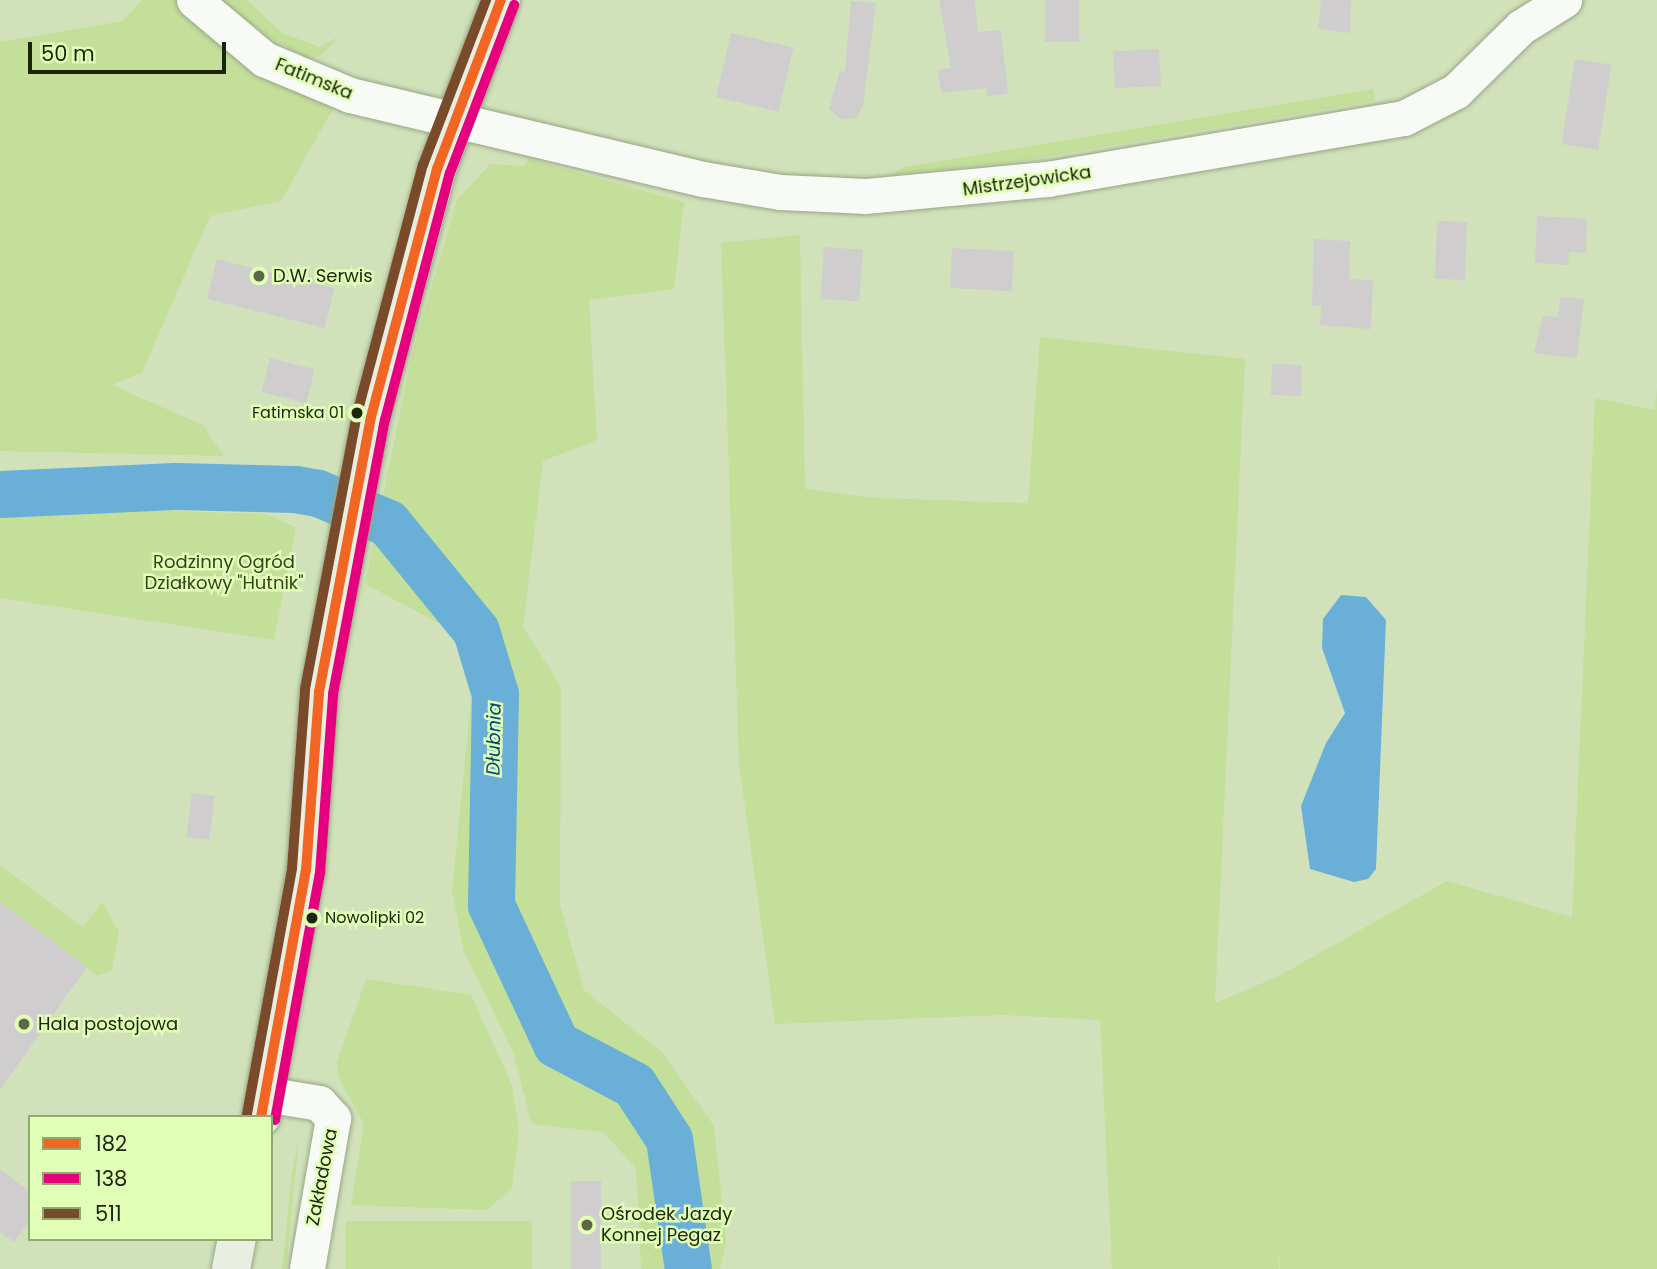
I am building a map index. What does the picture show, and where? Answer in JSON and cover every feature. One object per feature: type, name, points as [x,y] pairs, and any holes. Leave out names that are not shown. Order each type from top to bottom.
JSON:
[{"type":"main road","points":[[263,1105],[306,870],[319,692],[363,460],[398,299],[453,121],[501,0]]},
{"type":"main road","points":[[232,1269],[237,1241]]},
{"type":"street","name":"Fatimska","points":[[194,0],[232,37],[291,74],[350,96],[453,121]]},
{"type":"street","name":"Mistrzejowicka","points":[[453,121],[649,168],[780,192],[866,196],[955,191],[1404,118],[1456,91],[1521,27],[1564,0]]},
{"type":"street","name":"Zakładowa","points":[[263,1105],[319,1103],[333,1118],[307,1269]]},
{"type":"green space","points":[[142,0],[179,0],[337,102],[281,201],[210,216],[142,373],[112,385],[203,425],[224,456],[0,451],[0,42],[123,21]]},
{"type":"green space","points":[[221,0],[247,0],[282,33],[320,47],[338,37],[322,55],[307,58],[268,37]]},
{"type":"green space","points":[[1373,89],[1375,101],[1015,162],[890,175],[905,167]]},
{"type":"green space","points":[[529,159],[684,202],[674,289],[589,300],[597,440],[543,461],[523,627],[561,686],[560,904],[584,990],[663,1053],[714,1126],[726,1242],[720,1269],[641,1269],[636,1168],[603,1132],[532,1124],[513,1052],[464,952],[452,891],[474,668],[450,629],[365,584],[413,350],[457,200],[490,164],[524,166]]},
{"type":"green space","points":[[800,235],[805,489],[878,498],[1028,503],[1040,337],[1245,359],[1215,1003],[1277,977],[1447,881],[1572,917],[1595,398],[1655,410],[1657,388],[1657,1269],[1280,1269],[1278,1245],[1279,1269],[1112,1269],[1100,1020],[1003,1015],[775,1024],[739,763],[721,243]]},
{"type":"green space","name":"Rodzinny Ogród Działkowy \"Hutnik\"","points":[[176,511],[266,514],[296,527],[274,640],[0,598],[0,512]]},
{"type":"green space","points":[[0,865],[83,927],[102,902],[119,932],[112,970],[98,976],[0,902]]},
{"type":"green space","points":[[366,979],[471,995],[512,1085],[519,1131],[512,1188],[487,1210],[351,1205],[364,1124],[338,1076],[337,1062]]},
{"type":"green space","points":[[299,1138],[286,1269],[282,1269],[292,1172]]},
{"type":"green space","points":[[346,1221],[532,1221],[532,1269],[346,1269]]},
{"type":"water","points":[[1341,595],[1366,597],[1386,620],[1376,869],[1368,879],[1354,882],[1310,869],[1301,806],[1326,743],[1345,713],[1322,648],[1323,619]]},
{"type":"building","points":[[939,0],[975,0],[978,32],[1001,30],[1008,94],[987,96],[986,88],[941,93],[938,70],[951,68]]},
{"type":"building","points":[[1045,0],[1079,0],[1079,42],[1045,42]]},
{"type":"building","points":[[1321,0],[1351,0],[1350,33],[1318,29]]},
{"type":"building","points":[[851,1],[876,3],[863,105],[857,117],[842,120],[829,109],[840,71],[845,72]]},
{"type":"building","points":[[731,33],[793,47],[779,112],[716,97]]},
{"type":"building","points":[[1159,49],[1161,86],[1115,88],[1113,51]]},
{"type":"building","points":[[1575,59],[1612,65],[1598,150],[1562,144]]},
{"type":"building","points":[[1537,216],[1587,219],[1586,253],[1569,252],[1568,265],[1535,263]]},
{"type":"building","points":[[1437,221],[1467,222],[1465,280],[1435,279]]},
{"type":"building","points":[[1314,239],[1350,241],[1349,279],[1373,280],[1371,329],[1320,325],[1321,306],[1312,305]]},
{"type":"building","points":[[824,247],[863,250],[859,302],[820,299]]},
{"type":"building","points":[[952,248],[1014,251],[1012,291],[950,288]]},
{"type":"building","points":[[217,259],[334,288],[324,328],[207,299]]},
{"type":"building","points":[[1560,297],[1584,299],[1577,358],[1534,353],[1543,316],[1558,317]]},
{"type":"building","points":[[270,358],[315,369],[306,403],[262,392]]},
{"type":"building","points":[[1272,364],[1302,365],[1301,396],[1271,395]]},
{"type":"building","points":[[192,793],[215,796],[209,839],[187,837]]},
{"type":"building","name":"Hala postojowa","points":[[0,902],[87,967],[0,1090]]},
{"type":"building","points":[[0,1169],[28,1190],[28,1224],[14,1242],[0,1232]]},
{"type":"building","name":"Ośrodek Jazdy Konnej Pegaz","points":[[571,1181],[601,1181],[601,1269],[571,1269]]},
{"type":"waterway","name":"Dłubnia","points":[[0,494],[175,486],[295,489],[318,493],[388,523],[476,631],[495,694],[491,905],[556,1044],[634,1085],[669,1139],[688,1269]]},
{"type":"transit line","name":"511","points":[[247,1114],[292,868],[305,689],[357,414],[423,165],[486,0]]},
{"type":"transit line","name":"182","points":[[261,1115],[306,870],[319,692],[371,417],[437,169],[501,0]]},
{"type":"transit line","name":"138","points":[[275,1120],[320,873],[333,694],[385,420],[450,173],[514,5]]},
{"type":"place","name":"D.W. Serwis","points":[[259,276]]},
{"type":"place","name":"Fatimska 01","points":[[357,413]]},
{"type":"place","name":"Nowolipki 02","points":[[312,918]]},
{"type":"place","name":"Hala postojowa","points":[[24,1024]]},
{"type":"place","name":"Ośrodek Jazdy Konnej Pegaz","points":[[587,1225]]}]
